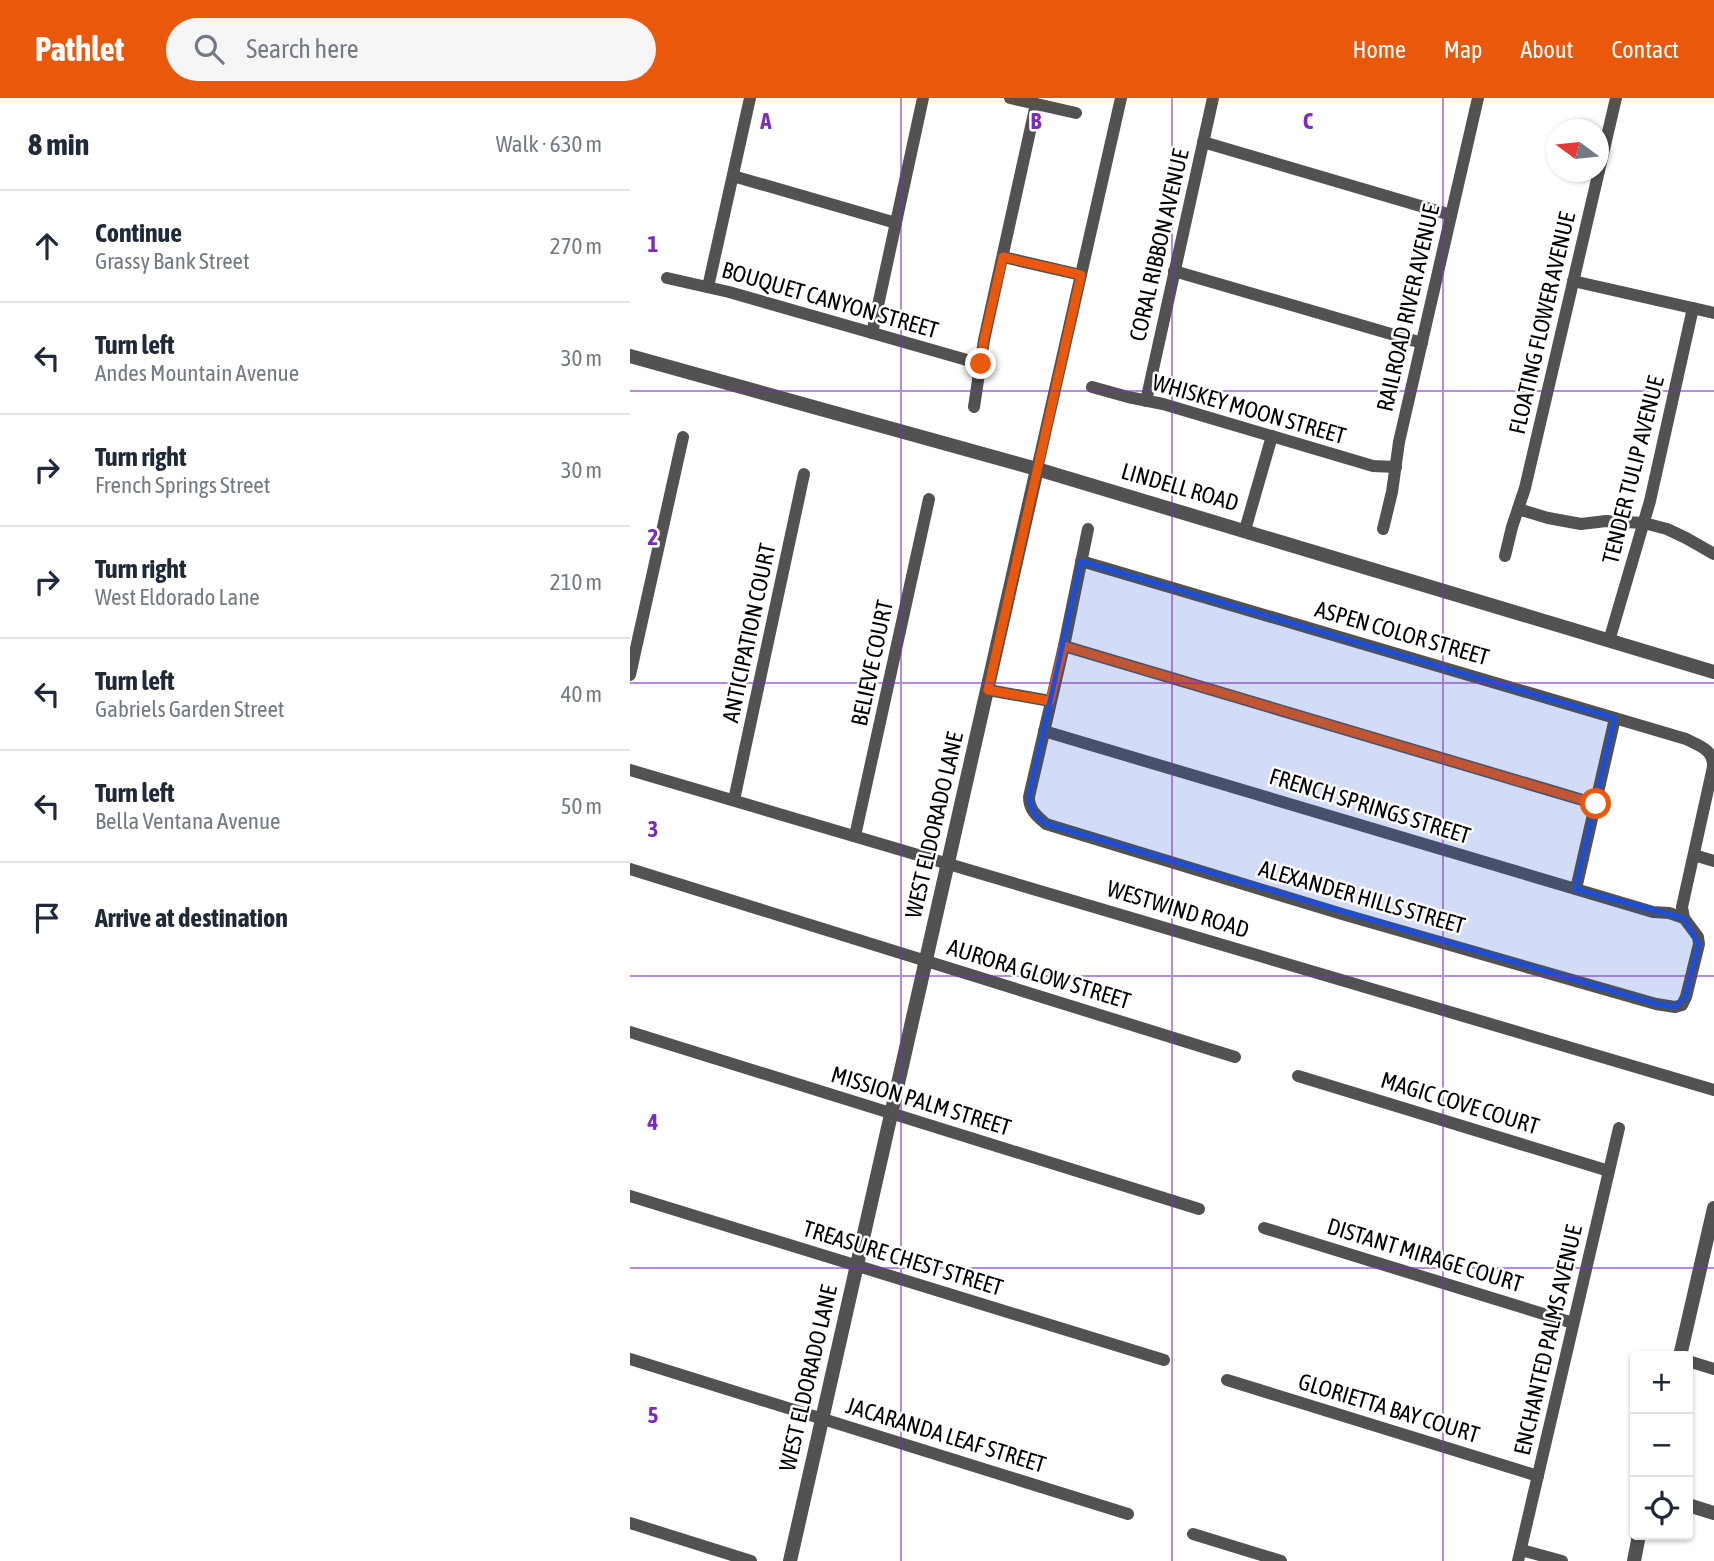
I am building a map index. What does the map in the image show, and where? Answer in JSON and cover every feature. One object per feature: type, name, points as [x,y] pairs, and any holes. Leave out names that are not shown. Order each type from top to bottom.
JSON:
[{"type":"street","points":[[708,287],[750,98]]},
{"type":"street","points":[[872,333],[923,98]]},
{"type":"street","points":[[1010,98],[1076,113]]},
{"type":"street","name":"WEST ELDORADO LANE","points":[[790,1561],[1121,98]]},
{"type":"street","name":"CORAL RIBBON AVENUE","points":[[1146,401],[1213,98]]},
{"type":"street","name":"RAILROAD RIVER AVENUE","points":[[1383,529],[1392,492],[1399,442],[1478,98]]},
{"type":"street","name":"FLOATING FLOWER AVENUE","points":[[1505,556],[1525,488],[1616,98]]},
{"type":"street","points":[[974,407],[984,340],[1036,104]]},
{"type":"street","points":[[1203,142],[1451,215]]},
{"type":"street","points":[[733,176],[896,223]]},
{"type":"street","points":[[1003,257],[1081,275]]},
{"type":"street","points":[[1174,271],[1422,343]]},
{"type":"street","name":"BOUQUET CANYON STREET","points":[[667,278],[708,287],[981,364]]},
{"type":"street","points":[[1573,281],[1714,313]]},
{"type":"street","name":"TENDER TULIP AVENUE","points":[[1609,641],[1644,523],[1693,308]]},
{"type":"street","name":"LINDELL ROAD","points":[[630,356],[1037,469],[1714,672]]},
{"type":"street","name":"WHISKEY MOON STREET","points":[[1092,387],[1163,404],[1373,466],[1396,467]]},
{"type":"street","points":[[1245,530],[1272,436]]},
{"type":"street","points":[[630,675],[683,437]]},
{"type":"street","name":"ANTICIPATION COURT","points":[[734,800],[804,474]]},
{"type":"street","name":"BELIEVE COURT","points":[[855,836],[929,499]]},
{"type":"street","points":[[1518,509],[1581,524],[1606,521],[1644,523],[1667,529],[1714,554]]},
{"type":"street","points":[[1044,731],[1088,529]]},
{"type":"street","name":"ASPEN COLOR STREET","points":[[1081,561],[1686,739],[1708,751],[1713,759],[1694,855]]},
{"type":"street","points":[[1064,646],[1596,804]]},
{"type":"street","points":[[988,690],[1050,701]]},
{"type":"street","points":[[1576,889],[1615,718]]},
{"type":"street","name":"ALEXANDER HILLS STREET","points":[[1044,731],[1029,804],[1034,814],[1046,824],[1342,914],[1656,1004],[1675,1007],[1682,1005],[1686,998],[1699,944],[1698,937],[1684,918]]},
{"type":"street","name":"FRENCH SPRINGS STREET","points":[[1044,731],[1653,912],[1684,918]]},
{"type":"street","name":"WESTWIND ROAD","points":[[630,770],[1714,1090]]},
{"type":"street","points":[[1684,918],[1682,906],[1694,855],[1714,861]]},
{"type":"street","name":"AURORA GLOW STREET","points":[[630,869],[1235,1056]]},
{"type":"street","name":"MISSION PALM STREET","points":[[630,1032],[1199,1209]]},
{"type":"street","name":"MAGIC COVE COURT","points":[[1298,1076],[1609,1171]]},
{"type":"street","name":"ENCHANTED PALMS AVENUE","points":[[1519,1556],[1619,1128]]},
{"type":"street","name":"TREASURE CHEST STREET","points":[[630,1196],[1164,1360]]},
{"type":"street","points":[[1681,1351],[1711,1236],[1714,1208]]},
{"type":"street","name":"DISTANT MIRAGE COURT","points":[[1264,1228],[1573,1323]]},
{"type":"street","name":"JACARANDA LEAF STREET","points":[[630,1359],[1128,1514]]},
{"type":"street","points":[[1693,1363],[1714,1369]]},
{"type":"street","name":"GLORIETTA BAY COURT","points":[[1227,1380],[1538,1476]]},
{"type":"street","points":[[1693,1507],[1714,1513]]},
{"type":"street","points":[[630,1523],[751,1561]]},
{"type":"street","points":[[1193,1534],[1281,1561]]},
{"type":"street","points":[[1633,1561],[1638,1540]]},
{"type":"street","points":[[1519,1556],[1562,1561]]},
{"type":"highlighted area","points":[[1081,561],[1615,718],[1576,889],[1684,918],[1699,944],[1686,997],[1675,1007],[1656,1004],[1046,824],[1034,814],[1029,797]]},
{"type":"route","points":[[981,364],[1003,257],[1081,275],[988,690],[1050,701],[1064,646],[1596,804]]}]
